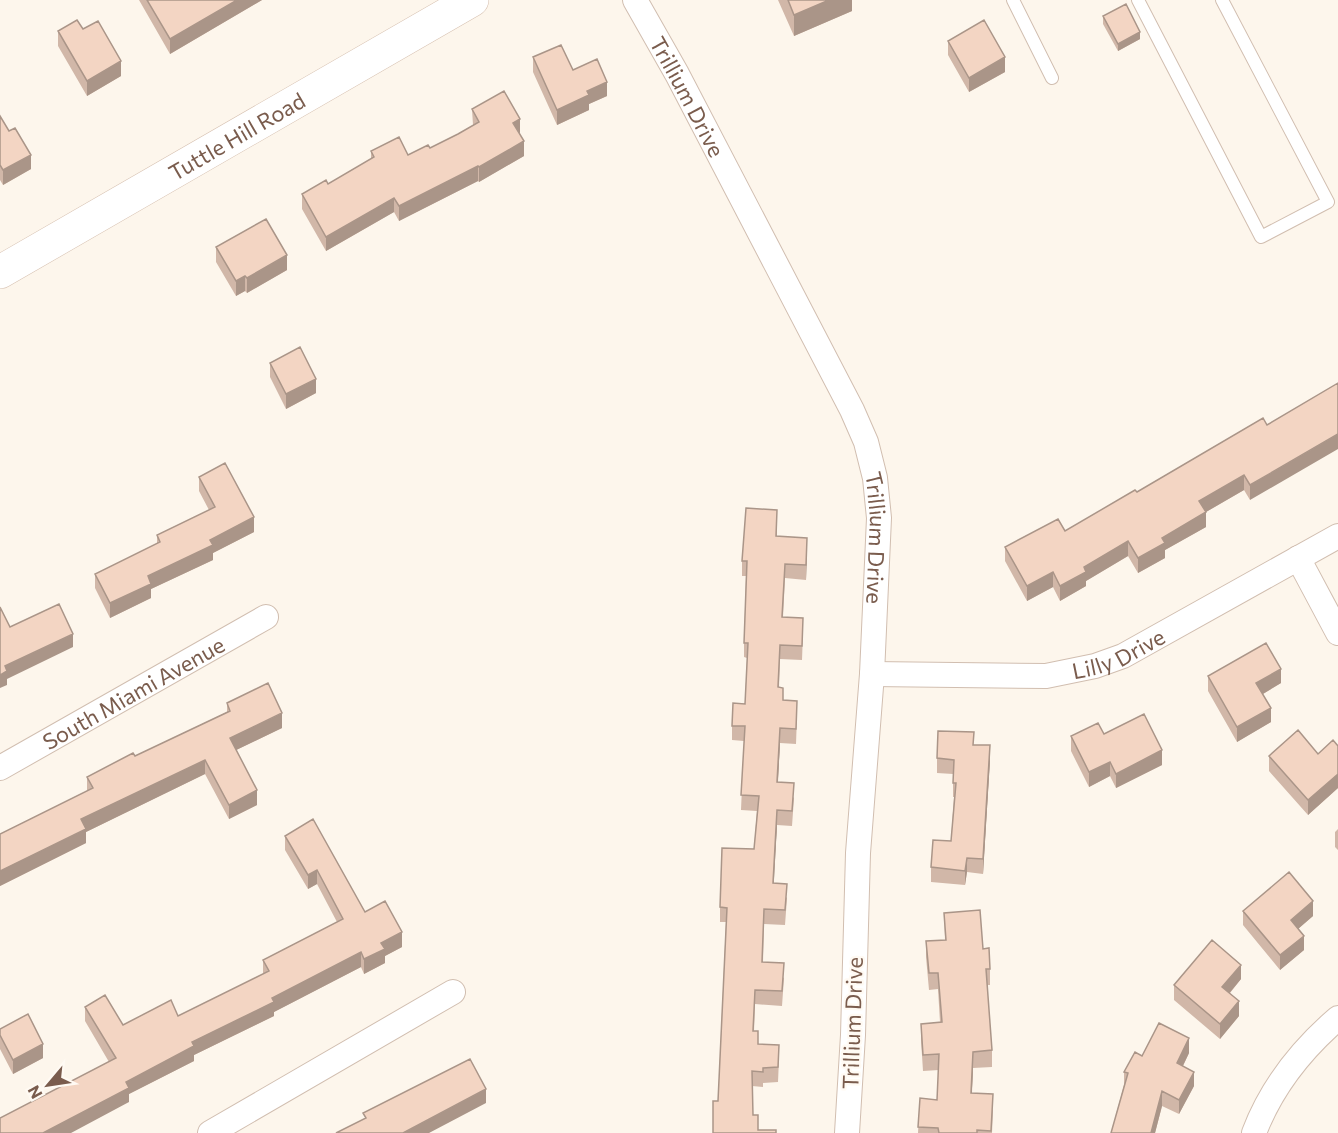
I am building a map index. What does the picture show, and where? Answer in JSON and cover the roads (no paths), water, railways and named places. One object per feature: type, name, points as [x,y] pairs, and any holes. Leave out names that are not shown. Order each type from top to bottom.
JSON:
[{"type":"main road","name":"Tuttle Hill Road","points":[[0,272],[472,0]]},
{"type":"street","name":"Trillium Drive","points":[[635,0],[677,74],[852,410],[866,442],[875,478],[879,518],[872,674],[858,853],[853,1035],[847,1133]]},
{"type":"street","name":"Lilly Drive","points":[[872,674],[1046,676],[1095,666],[1123,656],[1338,536]]},
{"type":"street","points":[[1298,558],[1338,633]]},
{"type":"street","name":"South Miami Avenue","points":[[0,768],[266,617]]},
{"type":"street","points":[[210,1133],[453,992]]},
{"type":"street","points":[[1254,1133],[1261,1114],[1283,1078],[1319,1035],[1338,1018]]},
{"type":"lane","points":[[1013,0],[1052,78]]},
{"type":"lane","points":[[1138,0],[1261,237],[1328,202],[1222,0]]}]
